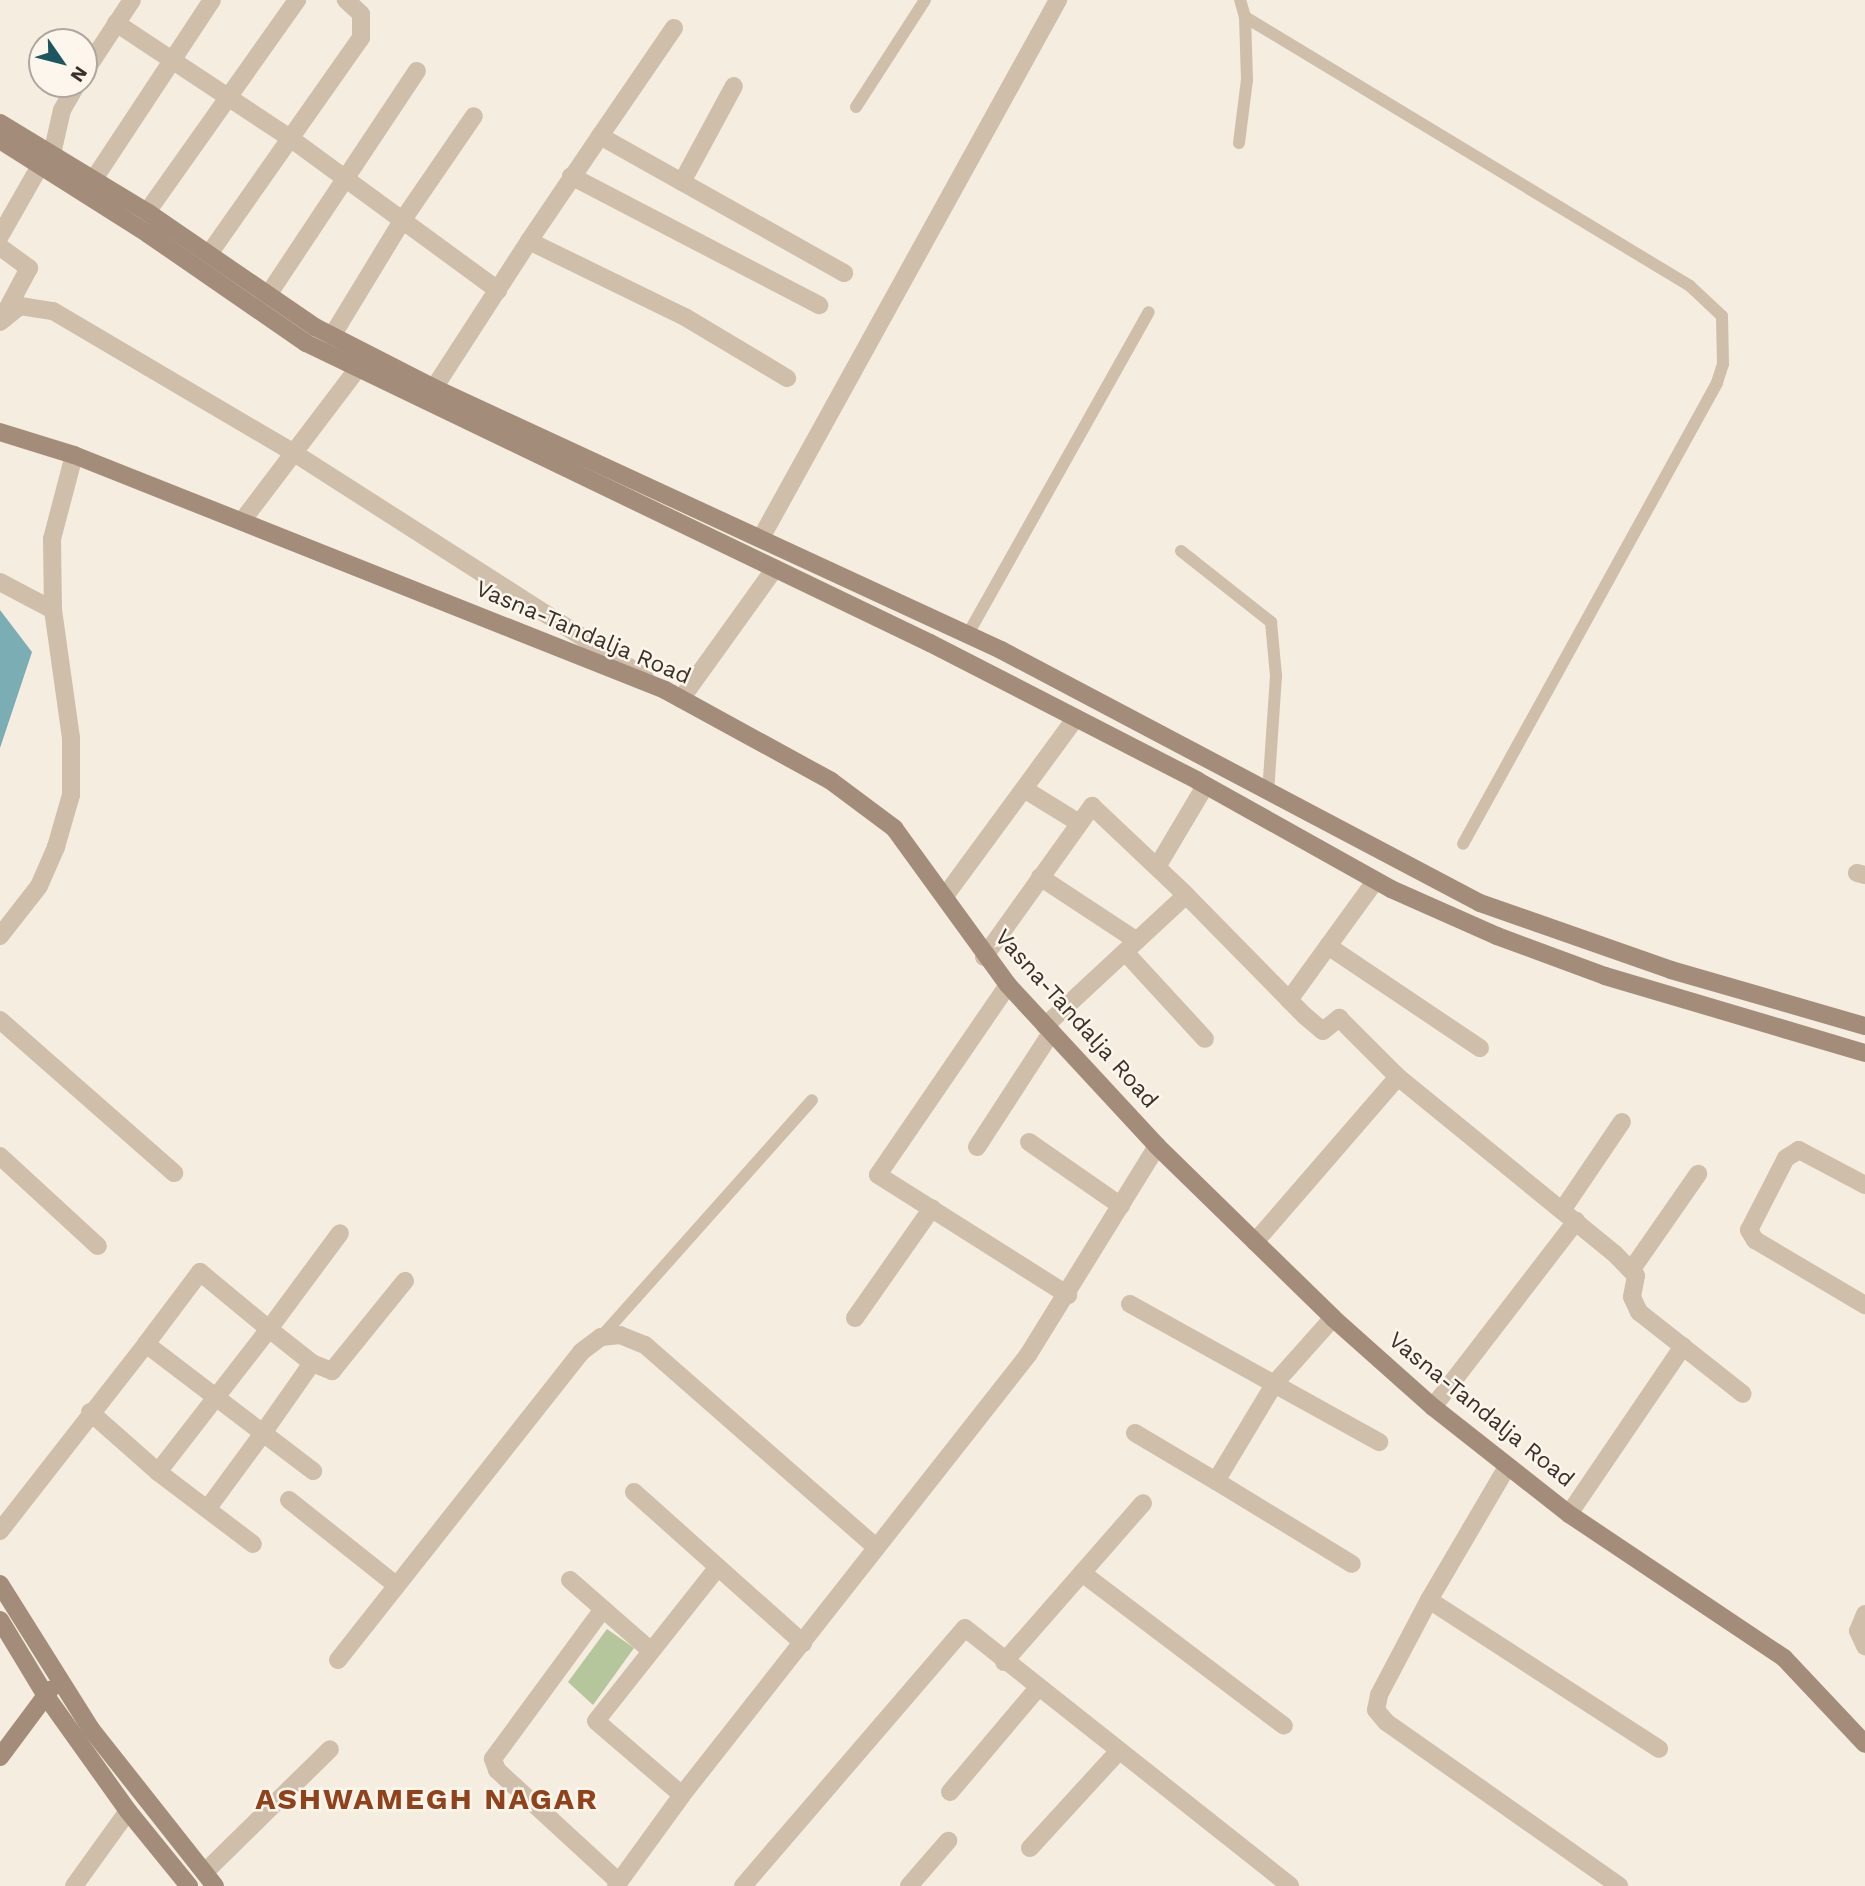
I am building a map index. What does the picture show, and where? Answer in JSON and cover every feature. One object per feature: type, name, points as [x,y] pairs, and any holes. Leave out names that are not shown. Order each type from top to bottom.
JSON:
[{"type":"street","points":[[98,51],[132,0]]},
{"type":"street","points":[[94,179],[212,0]]},
{"type":"street","points":[[147,212],[297,0]]},
{"type":"street","points":[[209,254],[361,38],[361,14],[346,0]]},
{"type":"street","points":[[761,538],[1058,0]]},
{"type":"street","points":[[116,23],[290,138],[498,290]]},
{"type":"street","points":[[434,388],[571,176],[674,28]]},
{"type":"street","points":[[268,295],[417,71]]},
{"type":"street","points":[[681,182],[734,86]]},
{"type":"street","points":[[0,236],[47,159],[62,110],[69,98]]},
{"type":"street","points":[[332,336],[402,221],[474,116]]},
{"type":"street","points":[[0,124],[306,343],[358,368],[381,370],[434,388],[968,634],[1480,903],[1671,970],[1865,1026]]},
{"type":"street","points":[[600,136],[844,273]]},
{"type":"street","points":[[0,140],[94,179],[381,370],[1075,719],[1205,786],[1375,881],[1497,936],[1605,976],[1865,1053]]},
{"type":"street","points":[[571,176],[819,305]]},
{"type":"street","points":[[529,241],[685,317],[787,378]]},
{"type":"street","points":[[0,247],[29,268],[1,320]]},
{"type":"street","points":[[1,320],[20,306],[53,312],[291,451],[673,695],[775,568]]},
{"type":"street","points":[[242,521],[291,451],[358,368]]},
{"type":"street","name":"Vasna-Tandalja Road","points":[[0,432],[74,455],[673,695],[831,781],[868,807],[894,828],[945,896],[984,957],[1048,1029],[1157,1146],[1333,1318],[1433,1407],[1569,1514],[1741,1625],[1784,1658],[1865,1744]]},
{"type":"street","points":[[0,936],[38,886],[57,847],[71,795],[71,738],[53,610],[52,539],[74,455]]},
{"type":"street","points":[[0,582],[53,610]]},
{"type":"street","points":[[945,896],[1075,719]]},
{"type":"street","points":[[1157,867],[1205,786]]},
{"type":"street","points":[[1024,789],[1079,822]]},
{"type":"street","points":[[984,957],[1092,806],[1186,895],[1322,1031],[1339,1018],[1398,1077],[1570,1215],[1632,1269],[1636,1276],[1634,1306],[1743,1394]]},
{"type":"street","points":[[1040,877],[1131,946],[1205,1039]]},
{"type":"street","points":[[1289,1000],[1375,881]]},
{"type":"street","points":[[976,1147],[1048,1029],[1186,895]]},
{"type":"street","points":[[1328,946],[1480,1048]]},
{"type":"street","points":[[1008,985],[878,1175],[1068,1295]]},
{"type":"street","points":[[0,1020],[174,1173]]},
{"type":"street","points":[[1255,1242],[1398,1077]]},
{"type":"street","points":[[1433,1407],[1570,1215],[1622,1122]]},
{"type":"street","points":[[1029,1142],[1121,1206]]},
{"type":"street","points":[[603,1609],[492,1759],[497,1770],[617,1884],[682,1795],[989,1407],[1068,1295],[1157,1146]]},
{"type":"street","points":[[1865,1185],[1799,1150],[1786,1158],[1749,1230],[1755,1240],[1865,1305]]},
{"type":"street","points":[[0,1156],[98,1246]]},
{"type":"street","points":[[1632,1269],[1698,1174]]},
{"type":"street","points":[[855,1318],[932,1208]]},
{"type":"street","points":[[158,1472],[340,1233]]},
{"type":"street","points":[[0,1531],[200,1272],[312,1363],[332,1371],[405,1281]]},
{"type":"street","points":[[1130,1304],[1379,1442]]},
{"type":"street","points":[[1216,1481],[1275,1382],[1333,1318]]},
{"type":"street","points":[[338,1660],[581,1352],[601,1338],[620,1335],[645,1345],[876,1547]]},
{"type":"street","points":[[146,1344],[313,1471]]},
{"type":"street","points":[[1569,1514],[1682,1346]]},
{"type":"street","points":[[208,1508],[312,1363]]},
{"type":"street","points":[[90,1412],[158,1472],[253,1544]]},
{"type":"street","points":[[1135,1433],[1352,1564]]},
{"type":"street","points":[[1507,1467],[1429,1600],[1379,1695],[1376,1710],[1386,1722],[1619,1886]]},
{"type":"street","points":[[634,1492],[803,1643]]},
{"type":"street","points":[[289,1500],[396,1584]]},
{"type":"street","points":[[1004,1662],[1143,1503]]},
{"type":"street","points":[[682,1795],[596,1721],[718,1567]]},
{"type":"street","points":[[1082,1573],[1284,1726]]},
{"type":"street","points":[[570,1580],[650,1650]]},
{"type":"street","points":[[0,1584],[91,1729],[210,1879],[330,1749]]},
{"type":"street","points":[[1429,1600],[1659,1749]]},
{"type":"street","points":[[1865,1614],[1857,1631],[1865,1646]]},
{"type":"street","points":[[0,1620],[46,1696],[128,1811],[186,1885]]},
{"type":"street","points":[[743,1886],[965,1628],[1004,1662],[1290,1886]]},
{"type":"street","points":[[0,1757],[59,1678]]},
{"type":"street","points":[[950,1792],[1038,1688]]},
{"type":"street","points":[[1030,1848],[1118,1752]]},
{"type":"street","points":[[74,1886],[128,1811]]},
{"type":"street","points":[[909,1886],[948,1841]]},
{"type":"lane","points":[[856,107],[925,0]]},
{"type":"lane","points":[[1239,143],[1247,80],[1245,17],[1240,0]]},
{"type":"lane","points":[[1245,17],[1690,286],[1722,316],[1723,364],[1717,383],[1463,844]]},
{"type":"lane","points":[[968,634],[1149,312]]},
{"type":"lane","points":[[1181,551],[1271,622],[1276,676],[1268,793]]},
{"type":"lane","points":[[601,1338],[811,1100]]},
{"type":"green space","points":[[607,1629],[634,1648],[593,1705],[568,1682]]},
{"type":"water","points":[[0,610],[32,652],[0,748]]},
{"type":"district","name":"ASHWAMEGH NAGAR","points":[[427,1799]]}]
